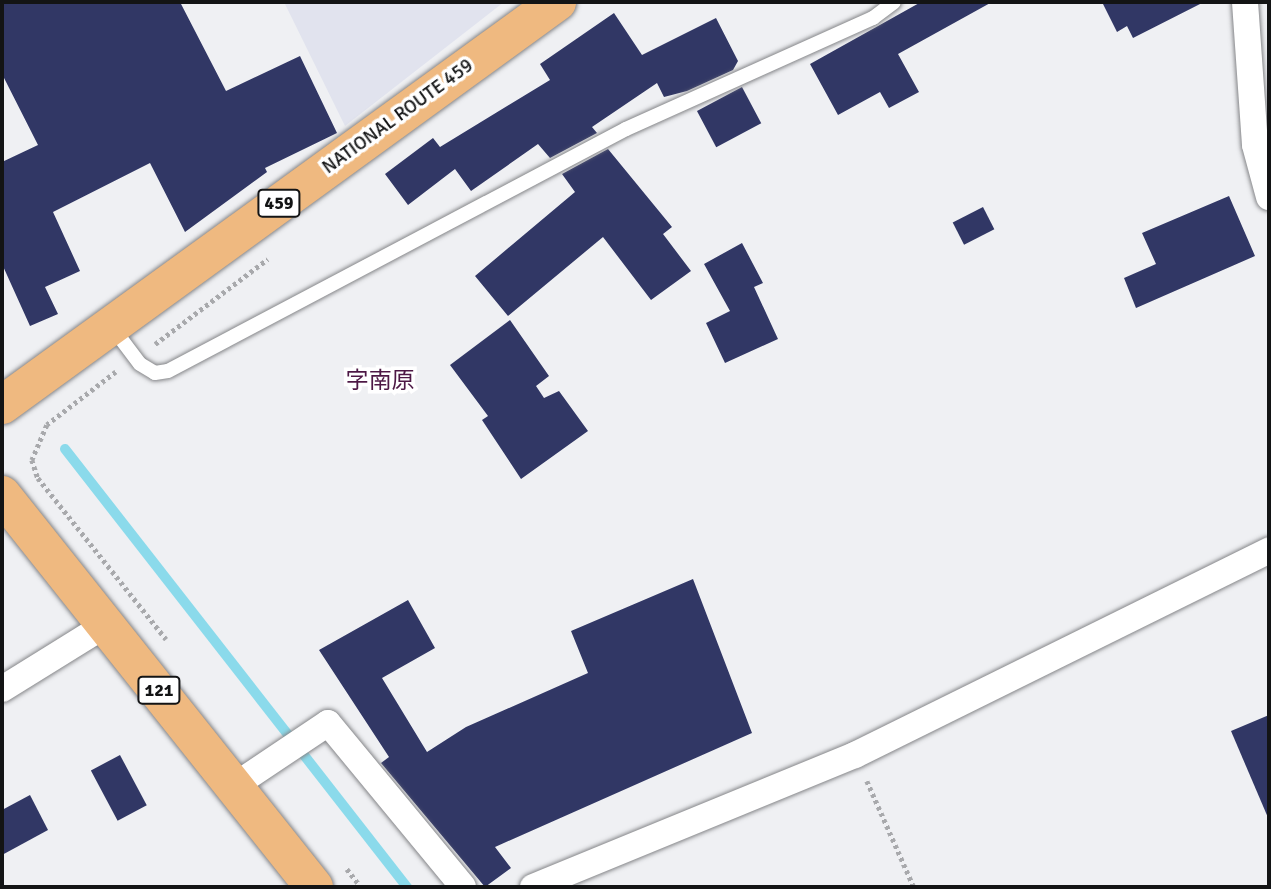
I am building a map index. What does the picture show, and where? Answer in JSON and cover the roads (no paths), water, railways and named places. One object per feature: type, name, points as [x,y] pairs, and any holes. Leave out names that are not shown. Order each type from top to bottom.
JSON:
[{"type":"highway","name":"NATIONAL ROUTE 459","points":[[2,405],[557,2]]},
{"type":"highway","name":"121","points":[[2,495],[314,887]]},
{"type":"street","points":[[1245,2],[1255,145],[1269,197]]},
{"type":"street","points":[[533,887],[855,755],[1269,550]]},
{"type":"street","points":[[2,689],[107,624]]},
{"type":"street","points":[[234,786],[328,723],[463,887]]},
{"type":"lane","points":[[111,326],[135,359],[155,373],[168,371],[626,129],[873,19],[894,2]]},
{"type":"waterway","points":[[65,449],[407,887]]},
{"type":"district","name":"字南原","points":[[380,381]]}]
